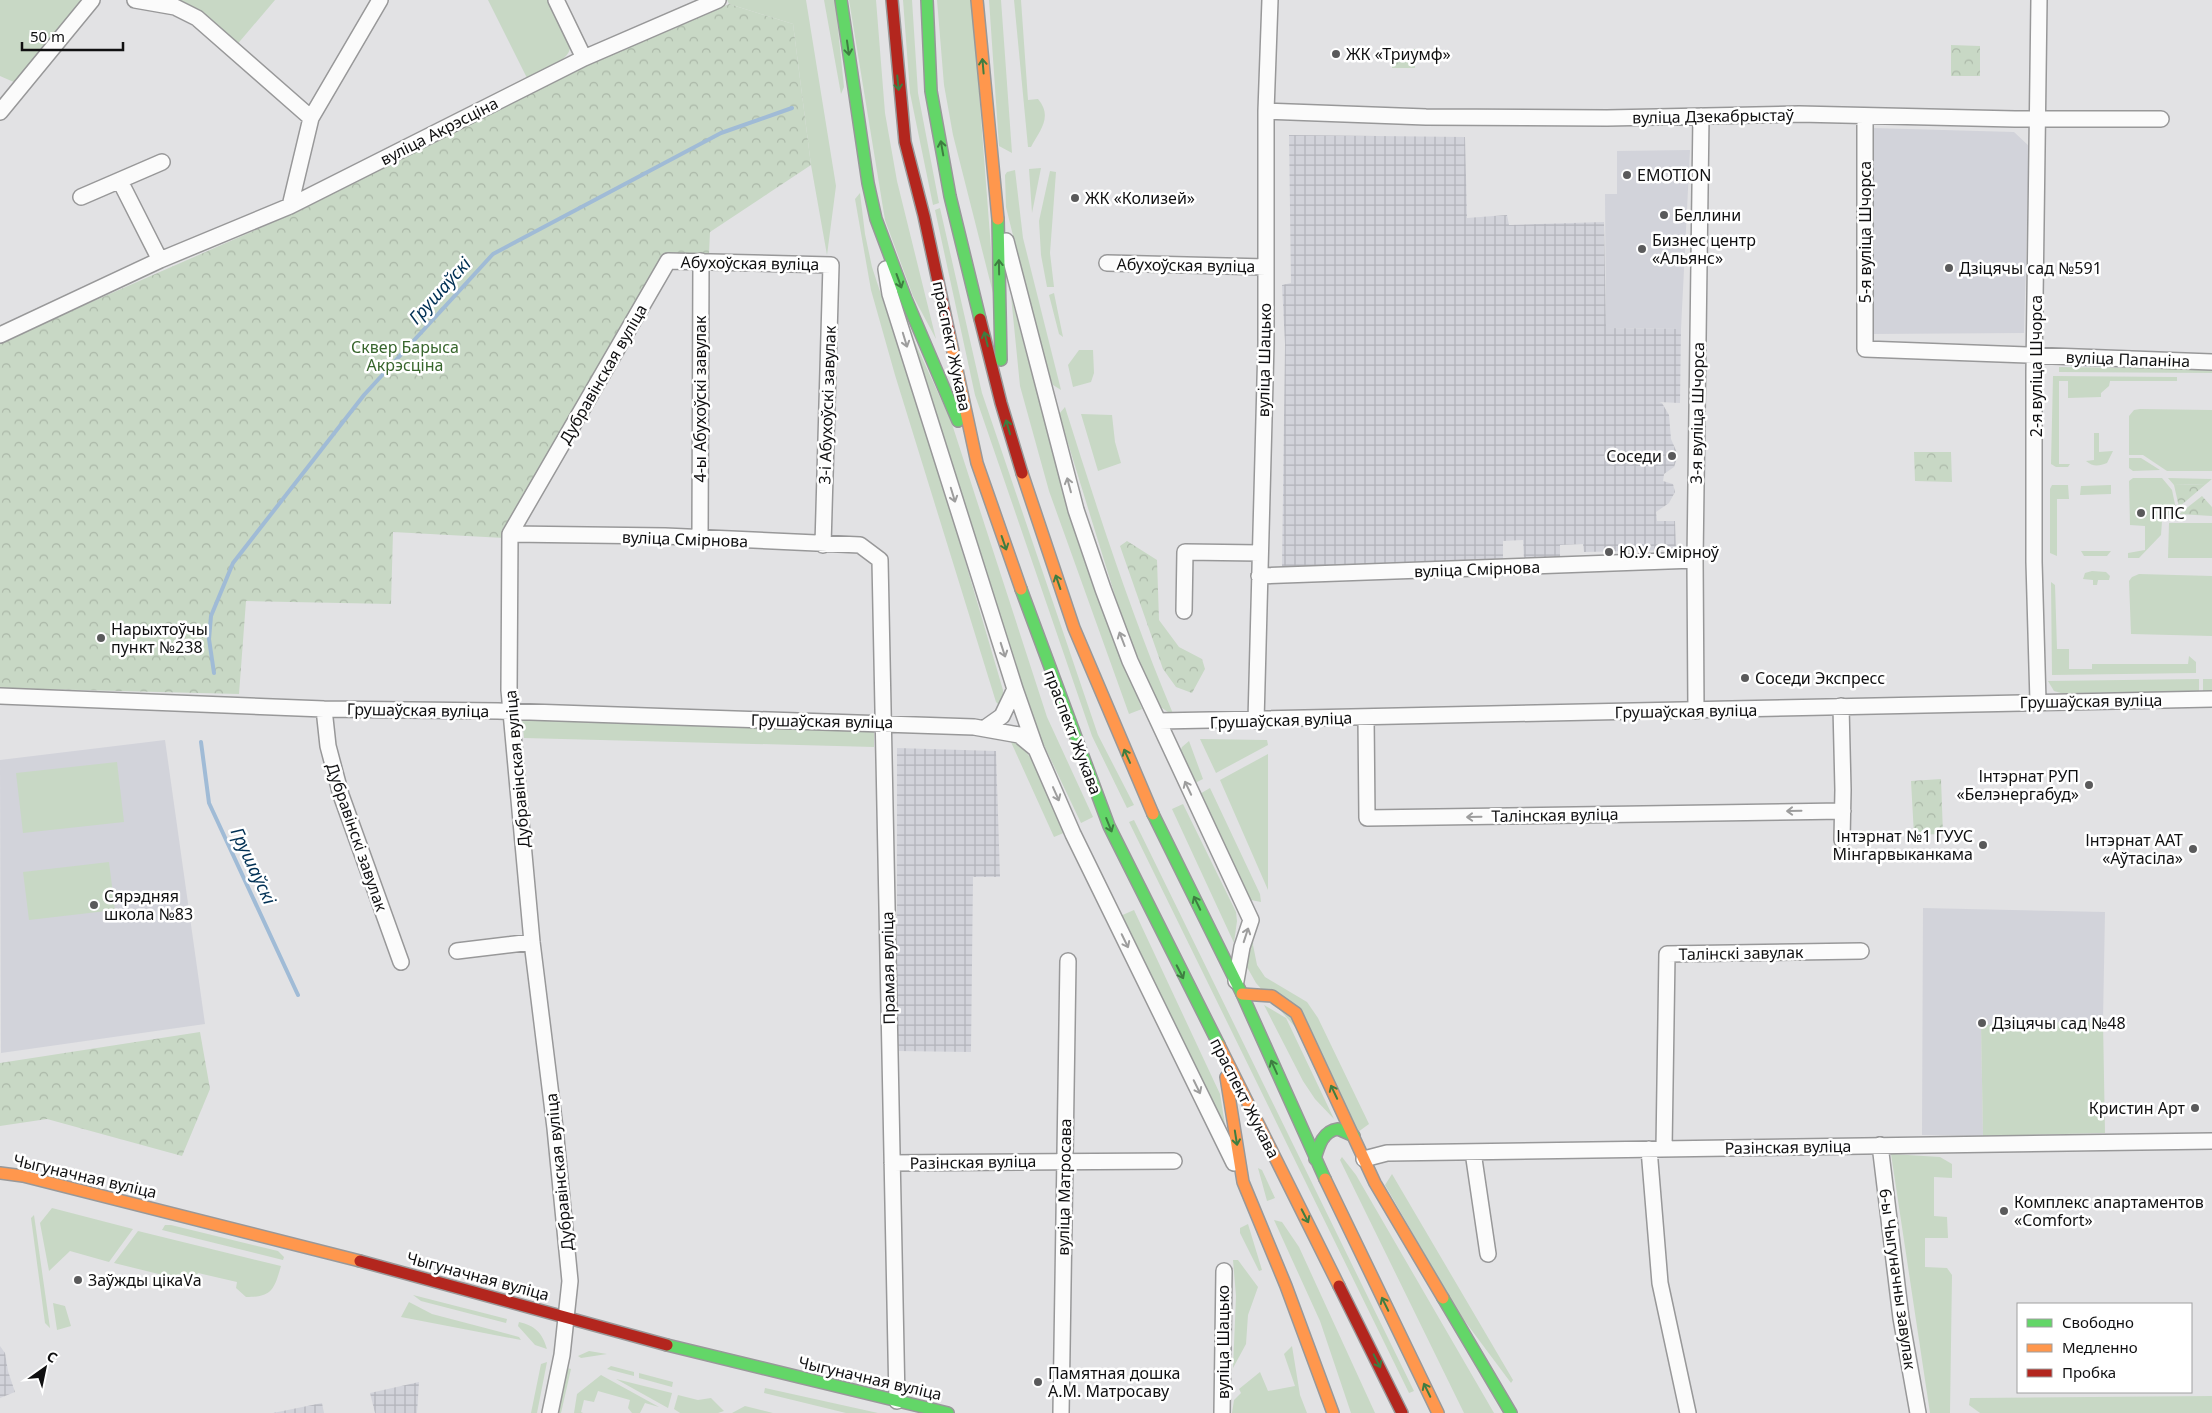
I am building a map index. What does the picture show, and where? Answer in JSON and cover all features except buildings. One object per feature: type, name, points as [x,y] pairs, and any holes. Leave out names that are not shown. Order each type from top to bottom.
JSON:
[{"type":"main road","points":[[841,0],[868,183],[876,219],[932,362],[977,463]]},
{"type":"main road","name":"праспект Жукава","points":[[892,0],[905,142],[924,216],[977,463],[1042,648],[1109,826],[1222,1056],[1283,1172],[1402,1413]]},
{"type":"main road","name":"праспект Жукава","points":[[927,0],[932,91],[950,196],[1001,403],[1034,514],[1078,637],[1150,808],[1239,988],[1315,1159],[1438,1413]]},
{"type":"main road","points":[[977,0],[998,211],[1001,403]]},
{"type":"main road","points":[[1239,988],[1272,996],[1288,1005],[1296,1013],[1375,1183],[1511,1413]]},
{"type":"main road","points":[[1222,1056],[1243,1182],[1286,1286],[1334,1413]]},
{"type":"main road","points":[[1315,1159],[1319,1140],[1326,1133],[1336,1129],[1346,1130],[1354,1136]]},
{"type":"main road","points":[[1243,1182],[1245,1160],[1256,1154],[1283,1172]]},
{"type":"main road","name":"Чыгуначная вуліца","points":[[0,1173],[23,1176],[219,1225],[671,1346],[897,1401],[922,1410],[948,1413]]},
{"type":"street","points":[[0,112],[92,0]]},
{"type":"street","points":[[136,0],[175,7],[197,18],[311,118]]},
{"type":"street","points":[[290,206],[311,118],[380,0]]},
{"type":"street","points":[[556,0],[584,58]]},
{"type":"street","name":"вуліца Акрэсціна","points":[[0,335],[160,260],[290,206],[584,58],[718,0]]},
{"type":"street","name":"вуліца Шацько","points":[[1256,721],[1266,267],[1266,111],[1270,0]]},
{"type":"street","name":"2-я вуліца Шчорса","points":[[2038,702],[2034,562],[2039,0]]},
{"type":"street","name":"вуліца Дзекабрыстаў","points":[[1266,111],[1426,117],[1866,116],[2161,119]]},
{"type":"street","name":"3-я вуліца Шчорса","points":[[1696,711],[1694,560],[1701,116]]},
{"type":"street","name":"5-я вуліца Шчорса","points":[[1865,349],[1866,116]]},
{"type":"street","points":[[80,196],[162,162]]},
{"type":"street","points":[[120,180],[160,260]]},
{"type":"street","points":[[998,211],[1076,510],[1130,661],[1188,788],[1241,895],[1251,920],[1242,947],[1239,988]]},
{"type":"street","points":[[876,219],[890,294],[1015,689],[1036,749],[1073,834],[1243,1182]]},
{"type":"street","name":"Абухоўская вуліца","points":[[668,261],[701,260],[831,265]]},
{"type":"street","name":"4-ы Абухоўскі завулак","points":[[700,538],[701,260]]},
{"type":"street","name":"Дубравінская вуліца","points":[[550,1413],[567,1317],[570,1281],[555,1128],[532,942],[511,712],[509,685],[510,534],[668,261]]},
{"type":"street","name":"Абухоўская вуліца","points":[[1107,263],[1266,267]]},
{"type":"street","name":"3-і Абухоўскі завулак","points":[[822,545],[831,265]]},
{"type":"street","name":"вуліца Папаніна","points":[[1865,349],[2212,362]]},
{"type":"street","name":"вуліца Смірнова","points":[[510,534],[700,538],[860,546]]},
{"type":"street","name":"Прамая вуліца","points":[[860,546],[880,560],[897,1401]]},
{"type":"street","points":[[1184,611],[1184,552],[1260,553]]},
{"type":"street","name":"вуліца Смірнова","points":[[1259,576],[1694,560]]},
{"type":"street","points":[[985,728],[1002,716],[1015,689]]},
{"type":"street","name":"Грушаўская вуліца","points":[[0,696],[324,709],[883,722],[985,728],[1019,735],[1036,749]]},
{"type":"street","name":"Грушаўская вуліца","points":[[1159,721],[1256,721],[1841,706],[2212,699]]},
{"type":"street","points":[[1841,706],[1842,840]]},
{"type":"street","name":"Дубравінскі завулак","points":[[324,709],[328,746],[341,795],[401,962]]},
{"type":"street","name":"Талінская вуліца","points":[[1366,717],[1367,818],[1843,811]]},
{"type":"street","points":[[457,951],[532,942]]},
{"type":"street","name":"Талінскі завулак","points":[[1664,1149],[1667,954],[1861,951]]},
{"type":"street","name":"вуліца Матросава","points":[[1061,1413],[1068,961]]},
{"type":"street","name":"Разінская вуліца","points":[[1364,1159],[1387,1154],[1473,1152],[2212,1141]]},
{"type":"street","name":"6-ы Чыгуначны завулак","points":[[1880,1145],[1902,1318],[1918,1413]]},
{"type":"street","points":[[1649,1149],[1660,1283],[1688,1413]]},
{"type":"street","points":[[1473,1152],[1488,1254]]},
{"type":"street","name":"Разінская вуліца","points":[[892,1163],[1065,1160],[1174,1161]]},
{"type":"street","name":"вуліца Шацько","points":[[1222,1413],[1224,1271]]},
{"type":"shaded area","name":"Дзіцячы сад №591","points":[[1872,128],[2014,132],[2029,146],[2024,333],[1872,334]]},
{"type":"shaded area","points":[[1289,135],[1465,137],[1467,218],[1507,215],[1509,225],[1604,222],[1606,328],[1681,329],[1680,403],[1659,402],[1662,403],[1669,415],[1671,439],[1678,455],[1674,467],[1664,474],[1663,481],[1673,484],[1675,492],[1669,503],[1656,512],[1657,521],[1675,521],[1676,550],[1584,552],[1583,544],[1560,545],[1560,560],[1524,560],[1523,540],[1503,541],[1503,562],[1282,568],[1285,344],[1282,285],[1291,283]]},
{"type":"shaded area","points":[[1690,150],[1681,329],[1606,328],[1605,194],[1617,194],[1617,151]]},
{"type":"shaded area","name":"Сярэдняя школа №83","points":[[165,740],[205,1024],[1,1053],[0,760]]},
{"type":"shaded area","points":[[897,748],[996,751],[1000,877],[973,877],[971,1052],[898,1051],[898,1048],[894,1048],[893,944],[897,943]]},
{"type":"shaded area","name":"Дзіцячы сад №48","points":[[1923,908],[2105,912],[2103,1021],[1981,1025],[1983,1136],[1922,1135]]},
{"type":"shaded area","points":[[0,1346],[5,1353],[8,1371],[15,1392],[0,1398]]},
{"type":"shaded area","points":[[419,1382],[417,1413],[375,1413],[370,1393]]},
{"type":"shaded area","points":[[322,1403],[324,1413],[273,1413]]},
{"type":"green space","points":[[0,0],[84,0],[16,83],[0,76]]},
{"type":"green space","points":[[165,0],[275,0],[235,47]]},
{"type":"green space","points":[[488,0],[550,0],[569,41],[570,49],[566,56],[528,80]]},
{"type":"green space","points":[[727,0],[806,0],[836,186],[827,255],[811,165],[793,24],[729,4]]},
{"type":"green space","points":[[824,0],[835,0],[844,87],[841,94]]},
{"type":"green space","points":[[849,0],[876,0],[885,113],[897,181],[936,339],[913,296],[885,220]]},
{"type":"green space","points":[[903,0],[912,0],[918,93],[939,203],[933,205],[910,93]]},
{"type":"green space","points":[[937,0],[972,0],[995,301],[953,135],[944,85]]},
{"type":"green space","points":[[989,0],[1001,0],[1012,153],[999,146]]},
{"type":"green space","points":[[1014,0],[1021,0],[1028,100],[1038,99],[1045,118],[1031,147],[1028,147]]},
{"type":"green space","name":"Сквер Барыса Акрэсціна","points":[[729,4],[793,24],[811,165],[710,232],[709,254],[666,255],[504,538],[393,532],[391,604],[246,601],[239,694],[0,688],[0,342],[299,211],[583,66]]},
{"type":"green space","points":[[1951,45],[1980,46],[1980,76],[1951,76]]},
{"type":"green space","points":[[1392,49],[1415,49],[1415,68],[1392,68]]},
{"type":"green space","points":[[1041,168],[1032,213],[1029,169]]},
{"type":"green space","points":[[1015,170],[1023,238],[1061,390],[1053,385],[1044,362],[1006,207],[1005,175],[1007,172]]},
{"type":"green space","points":[[1050,171],[1056,172],[1050,253],[1054,287],[1047,287],[1041,255],[1039,221]]},
{"type":"green space","points":[[860,193],[865,234],[872,267],[939,472],[1003,690],[1003,698],[999,705],[996,702],[895,375],[871,290],[855,199]]},
{"type":"green space","points":[[940,208],[982,393],[1098,735],[1134,805],[1127,808],[1092,736],[975,395],[935,210]]},
{"type":"green space","points":[[1054,293],[1063,337],[1059,334],[1049,295]]},
{"type":"green space","points":[[1011,296],[1059,476],[1084,560],[1142,709],[1129,714],[1049,491],[1020,386]]},
{"type":"green space","points":[[906,323],[951,421],[1047,717],[1093,817],[1081,823],[1031,718]]},
{"type":"green space","points":[[1079,350],[1093,350],[1094,373],[1091,382],[1073,387],[1068,365]]},
{"type":"green space","points":[[2059,367],[2212,369],[2212,373],[2059,372]]},
{"type":"green space","points":[[2053,376],[2177,377],[2177,381],[2110,381],[2109,386],[2101,393],[2101,397],[2068,398],[2068,381],[2059,381],[2059,464],[2070,464],[2068,467],[2056,467],[2051,464]]},
{"type":"green space","points":[[1065,407],[1129,601],[1174,716],[1159,706],[1124,625],[1059,414]]},
{"type":"green space","points":[[2134,410],[2212,410],[2212,471],[2167,471],[2143,455],[2129,455],[2129,416]]},
{"type":"green space","points":[[1081,414],[1112,415],[1115,442],[1121,463],[1098,471]]},
{"type":"green space","points":[[2094,433],[2099,433],[2099,452],[2113,451],[2107,463],[2101,465],[2091,464],[2086,461],[2094,460]]},
{"type":"green space","points":[[1914,452],[1951,452],[1952,482],[1915,481]]},
{"type":"green space","points":[[2129,458],[2141,458],[2160,470],[2133,471],[2129,468]]},
{"type":"green space","points":[[2133,478],[2162,478],[2172,490],[2176,509],[2162,521],[2161,535],[2139,558],[2128,558],[2128,553],[2145,550],[2145,526],[2130,525],[2129,481]]},
{"type":"green space","points":[[2168,478],[2212,479],[2206,484],[2174,485]]},
{"type":"green space","points":[[2206,484],[2179,507],[2174,485]]},
{"type":"green space","points":[[2052,485],[2068,485],[2069,499],[2057,499],[2057,556],[2050,553],[2050,489]]},
{"type":"green space","points":[[2111,485],[2111,494],[2080,495],[2081,486]]},
{"type":"green space","points":[[2202,496],[2212,507],[2212,516],[2179,514]]},
{"type":"green space","points":[[2169,523],[2212,523],[2212,558],[2168,558]]},
{"type":"green space","points":[[1127,541],[1157,560],[1159,620],[1179,647],[1202,659],[1205,669],[1192,693],[1176,687],[1163,669],[1120,546]]},
{"type":"green space","points":[[2081,551],[2111,551],[2107,556],[2084,556]]},
{"type":"green space","points":[[2092,571],[2106,572],[2110,576],[2109,580],[2098,580],[2097,585],[2093,585],[2093,580],[2083,579],[2085,573]]},
{"type":"green space","points":[[2139,574],[2212,576],[2212,636],[2131,634],[2129,581],[2132,577]]},
{"type":"green space","points":[[2051,582],[2055,585],[2057,649],[2069,649],[2069,669],[2092,669],[2092,664],[2188,664],[2189,656],[2196,662],[2196,673],[2052,675]]},
{"type":"green space","points":[[2199,679],[2199,692],[2061,693],[2054,691],[2048,681]]},
{"type":"green space","points":[[2203,679],[2212,679],[2212,692],[2203,692]]},
{"type":"green space","points":[[522,718],[874,729],[874,747],[524,738]]},
{"type":"green space","points":[[1200,739],[1267,740],[1268,745],[1216,773]]},
{"type":"green space","points":[[1189,741],[1203,779],[1195,783],[1180,752],[1182,747]]},
{"type":"green space","points":[[1011,742],[1028,754],[1036,766],[1066,832],[1054,837]]},
{"type":"green space","points":[[1268,754],[1268,890],[1220,780]]},
{"type":"green space","points":[[117,762],[124,822],[23,833],[16,773]]},
{"type":"green space","points":[[1941,779],[1943,834],[1914,835],[1911,781]]},
{"type":"green space","points":[[1210,788],[1260,894],[1261,902],[1251,900],[1248,895],[1198,795]]},
{"type":"green space","points":[[1183,804],[1236,912],[1237,921],[1234,943],[1172,809]]},
{"type":"green space","points":[[1134,820],[1414,1391],[1409,1393],[1129,822]]},
{"type":"green space","points":[[109,862],[115,910],[29,920],[23,872]]},
{"type":"green space","points":[[1134,910],[1220,1094],[1227,1137],[1118,917]]},
{"type":"green space","points":[[1254,920],[1253,945],[1257,965],[1265,977],[1307,1002],[1318,1018],[1369,1124],[1358,1132],[1321,1056],[1256,983],[1243,960]]},
{"type":"green space","points":[[1264,1005],[1286,1018],[1334,1119],[1315,1099],[1303,1081]]},
{"type":"green space","points":[[2103,1021],[2105,1133],[1983,1136],[1981,1025]]},
{"type":"green space","points":[[200,1032],[210,1089],[182,1156],[47,1119],[0,1126],[0,1063]]},
{"type":"green space","points":[[1891,1154],[1940,1157],[1952,1164],[1952,1178],[1934,1177],[1934,1216],[1947,1217],[1948,1238],[1925,1238],[1925,1267],[1947,1268],[1952,1275],[1950,1413],[1930,1413]]},
{"type":"green space","points":[[1342,1157],[1356,1175],[1494,1413],[1464,1413],[1340,1160]]},
{"type":"green space","points":[[1258,1168],[1262,1170],[1275,1198],[1267,1201]]},
{"type":"green space","points":[[1392,1174],[1513,1380],[1511,1383],[1458,1312],[1385,1185]]},
{"type":"green space","points":[[52,1208],[133,1229],[109,1262],[70,1251],[49,1271],[40,1223]]},
{"type":"green space","points":[[34,1215],[50,1328],[45,1323],[31,1218]]},
{"type":"green space","points":[[1274,1220],[1282,1222],[1299,1247],[1375,1413],[1351,1413],[1320,1321]]},
{"type":"green space","points":[[1248,1224],[1262,1270],[1259,1271],[1240,1233],[1240,1228]]},
{"type":"green space","points":[[165,1225],[278,1251],[284,1257],[283,1260],[162,1230]]},
{"type":"green space","points":[[138,1231],[281,1266],[274,1286],[267,1294],[246,1297],[236,1288],[237,1282],[198,1273],[195,1279],[187,1281],[114,1263]]},
{"type":"green space","points":[[1233,1260],[1238,1260],[1258,1287],[1248,1315],[1246,1344],[1233,1368],[1236,1296]]},
{"type":"green space","points":[[413,1295],[507,1319],[506,1323],[421,1301]]},
{"type":"green space","points":[[409,1302],[432,1314],[519,1337],[521,1340],[401,1317]]},
{"type":"green space","points":[[53,1303],[65,1306],[71,1326],[57,1330]]},
{"type":"green space","points":[[519,1322],[534,1328],[543,1338],[547,1349],[535,1345],[518,1326]]},
{"type":"green space","points":[[1292,1346],[1300,1395],[1307,1413],[1232,1413],[1234,1400],[1241,1393],[1239,1389],[1260,1372],[1268,1391],[1295,1386],[1284,1354]]},
{"type":"green space","points":[[589,1351],[607,1354],[581,1358],[578,1356]]},
{"type":"green space","points":[[547,1362],[537,1413],[531,1413],[541,1364]]},
{"type":"green space","points":[[611,1366],[634,1372],[634,1376],[607,1369]]},
{"type":"green space","points":[[567,1368],[571,1369],[561,1413],[558,1413]]},
{"type":"green space","points":[[639,1373],[673,1382],[672,1387],[639,1378]]},
{"type":"green space","points":[[601,1375],[659,1407],[645,1403],[640,1413],[632,1413],[628,1408],[630,1400],[598,1391],[594,1402],[584,1400],[581,1412],[583,1413],[574,1413],[577,1394]]},
{"type":"green space","points":[[616,1379],[672,1393],[668,1408]]},
{"type":"green space","points":[[765,1388],[878,1413],[846,1413],[764,1393]]},
{"type":"green space","points":[[678,1395],[698,1400],[711,1398],[724,1411],[718,1413],[680,1413],[674,1409]]},
{"type":"green space","points":[[2212,1396],[2212,1413],[1980,1413],[1969,1405],[1970,1398]]},
{"type":"green space","points":[[745,1406],[773,1413],[732,1413]]},
{"type":"waterway","name":"Грушаўскі","points":[[214,673],[209,639],[211,616],[233,563],[364,395],[493,254],[721,133],[792,108]]},
{"type":"waterway","name":"Грушаўскі","points":[[201,742],[209,803],[298,995]]},
{"type":"traffic: fast","points":[[841,0],[868,183],[876,219],[906,299],[958,421]]},
{"type":"traffic: fast","points":[[927,0],[931,91],[950,196],[980,319]]},
{"type":"traffic: fast","points":[[998,219],[1001,360]]},
{"type":"traffic: fast","points":[[1021,589],[1109,826],[1219,1045]]},
{"type":"traffic: fast","points":[[1153,814],[1242,994],[1325,1179]]},
{"type":"traffic: fast","points":[[1315,1159],[1320,1144],[1325,1136],[1333,1130],[1338,1129],[1354,1136]]},
{"type":"traffic: fast","points":[[1443,1298],[1511,1413]]},
{"type":"traffic: fast","points":[[667,1345],[948,1413]]},
{"type":"traffic: slow","points":[[977,0],[998,219]]},
{"type":"traffic: slow","points":[[949,333],[977,463],[1021,589]]},
{"type":"traffic: slow","points":[[1022,473],[1074,628],[1153,814]]},
{"type":"traffic: slow","points":[[1242,994],[1272,996],[1296,1013],[1375,1183],[1443,1298]]},
{"type":"traffic: slow","points":[[1219,1045],[1339,1286]]},
{"type":"traffic: slow","points":[[1226,1077],[1243,1182],[1286,1286],[1333,1413]]},
{"type":"traffic: slow","points":[[0,1173],[23,1176],[360,1261]]},
{"type":"traffic: slow","points":[[1325,1179],[1438,1413]]},
{"type":"traffic: jam","points":[[892,0],[905,142],[924,216],[949,333]]},
{"type":"traffic: jam","points":[[980,319],[1001,403],[1022,473]]},
{"type":"traffic: jam","points":[[360,1261],[667,1345]]},
{"type":"traffic: jam","points":[[1339,1286],[1402,1413]]},
{"type":"place","name":"ЖК «Триумф»","points":[[1336,54]]},
{"type":"place","name":"EMOTION","points":[[1627,175]]},
{"type":"place","name":"ЖК «Колизей»","points":[[1075,198]]},
{"type":"place","name":"Беллини","points":[[1664,215]]},
{"type":"place","name":"Бизнес центр «Альянс»","points":[[1642,249]]},
{"type":"place","name":"Дзіцячы сад №591","points":[[1949,268]]},
{"type":"place","name":"Соседи","points":[[1672,456]]},
{"type":"place","name":"ППС","points":[[2141,513]]},
{"type":"place","name":"Ю.У. Смірноў","points":[[1609,552]]},
{"type":"place","name":"Нарыхтоўчы пункт №238","points":[[101,638]]},
{"type":"place","name":"Соседи Экспресс","points":[[1745,678]]},
{"type":"place","name":"Інтэрнат РУП «Белэнергабуд»","points":[[2089,785]]},
{"type":"place","name":"Інтэрнат №1 ГУУС Мінгарвыканкама","points":[[1983,845]]},
{"type":"place","name":"Інтэрнат ААТ «Аўтасіла»","points":[[2193,849]]},
{"type":"place","name":"Сярэдняя школа №83","points":[[94,905]]},
{"type":"place","name":"Дзіцячы сад №48","points":[[1982,1023]]},
{"type":"place","name":"Кристин Арт","points":[[2195,1108]]},
{"type":"place","name":"Комплекс апартаментов «Comfort»","points":[[2004,1211]]},
{"type":"place","name":"Заўжды цікаVа","points":[[78,1280]]},
{"type":"place","name":"Памятная дошка А.М. Матросаву","points":[[1038,1382]]}]
